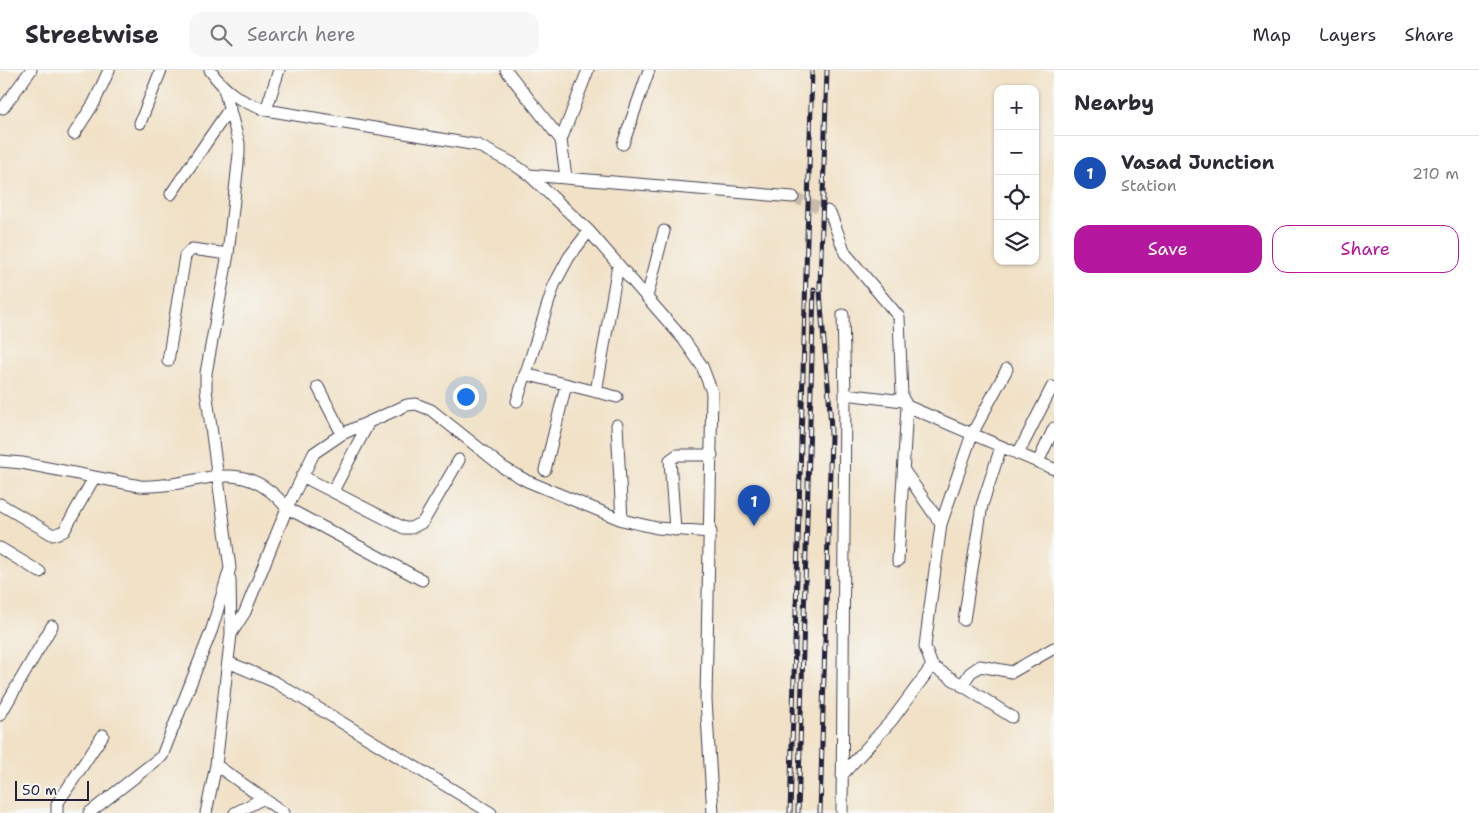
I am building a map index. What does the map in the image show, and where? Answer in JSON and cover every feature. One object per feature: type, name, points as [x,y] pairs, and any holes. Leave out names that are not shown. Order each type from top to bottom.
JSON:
[{"type":"street","points":[[3,108],[31,70]]},
{"type":"street","points":[[74,134],[94,103],[109,70]]},
{"type":"street","points":[[140,123],[161,70]]},
{"type":"street","points":[[210,70],[236,98],[266,110],[477,145],[512,162],[529,175],[589,231],[684,340],[709,379],[712,392],[711,532],[706,700],[713,813]]},
{"type":"street","points":[[266,110],[279,70]]},
{"type":"street","points":[[506,70],[561,140]]},
{"type":"street","points":[[566,177],[561,140],[588,70]]},
{"type":"street","points":[[624,144],[649,70]]},
{"type":"street","points":[[206,813],[216,766],[232,634],[230,568],[206,390],[206,373],[228,254],[239,154],[239,143],[224,87]]},
{"type":"street","points":[[172,194],[230,108]]},
{"type":"street","points":[[529,175],[793,197]]},
{"type":"street","points":[[828,211],[832,215],[849,258],[899,317],[905,403],[905,472],[898,561]]},
{"type":"street","points":[[518,401],[554,285],[565,264],[589,231]]},
{"type":"street","points":[[647,297],[664,231]]},
{"type":"street","points":[[168,361],[185,256],[192,249],[228,254]]},
{"type":"street","points":[[596,392],[618,265]]},
{"type":"street","points":[[842,813],[845,394],[843,315]]},
{"type":"street","points":[[1008,369],[972,434],[940,524],[925,648],[932,666],[1012,717]]},
{"type":"street","points":[[525,374],[617,398]]},
{"type":"street","points":[[545,470],[566,385]]},
{"type":"street","points":[[318,387],[342,434]]},
{"type":"street","points":[[1018,454],[1052,387]]},
{"type":"street","points":[[845,394],[905,403],[1054,469]]},
{"type":"street","points":[[232,634],[244,612],[287,508],[314,453],[342,434],[407,405],[422,405],[515,475],[622,520],[675,530],[711,532]]},
{"type":"street","points":[[333,491],[369,422]]},
{"type":"street","points":[[617,425],[622,520]]},
{"type":"street","points":[[1038,462],[1054,428]]},
{"type":"street","points":[[964,620],[982,505],[1001,447]]},
{"type":"street","points":[[675,530],[670,460],[677,455],[712,454]]},
{"type":"street","points":[[302,476],[404,528],[411,528],[422,522],[459,460]]},
{"type":"street","points":[[0,461],[22,463],[94,478],[149,486],[229,474],[246,477],[270,490],[287,508],[422,580]]},
{"type":"street","points":[[905,472],[940,524]]},
{"type":"street","points":[[0,504],[53,535],[57,535],[64,531],[94,478]]},
{"type":"street","points":[[0,548],[40,572]]},
{"type":"street","points":[[89,813],[162,756],[212,629],[230,568]]},
{"type":"street","points":[[0,715],[52,626]]},
{"type":"street","points":[[962,686],[970,674],[980,666],[1012,672],[1054,648]]},
{"type":"street","points":[[228,662],[275,682],[490,813]]},
{"type":"street","points":[[842,776],[892,720],[932,666]]},
{"type":"street","points":[[57,813],[57,804],[103,735]]},
{"type":"street","points":[[216,766],[284,813]]},
{"type":"street","points":[[235,813],[264,798]]},
{"type":"tunnel","points":[[793,197],[827,211]]},
{"type":"railway","points":[[790,813],[812,70]]},
{"type":"railway","points":[[820,813],[831,435],[820,287],[827,70]]},
{"type":"railway","points":[[798,813],[814,290]]},
{"type":"place","name":"Vasad Junction","points":[[754,526]]}]
